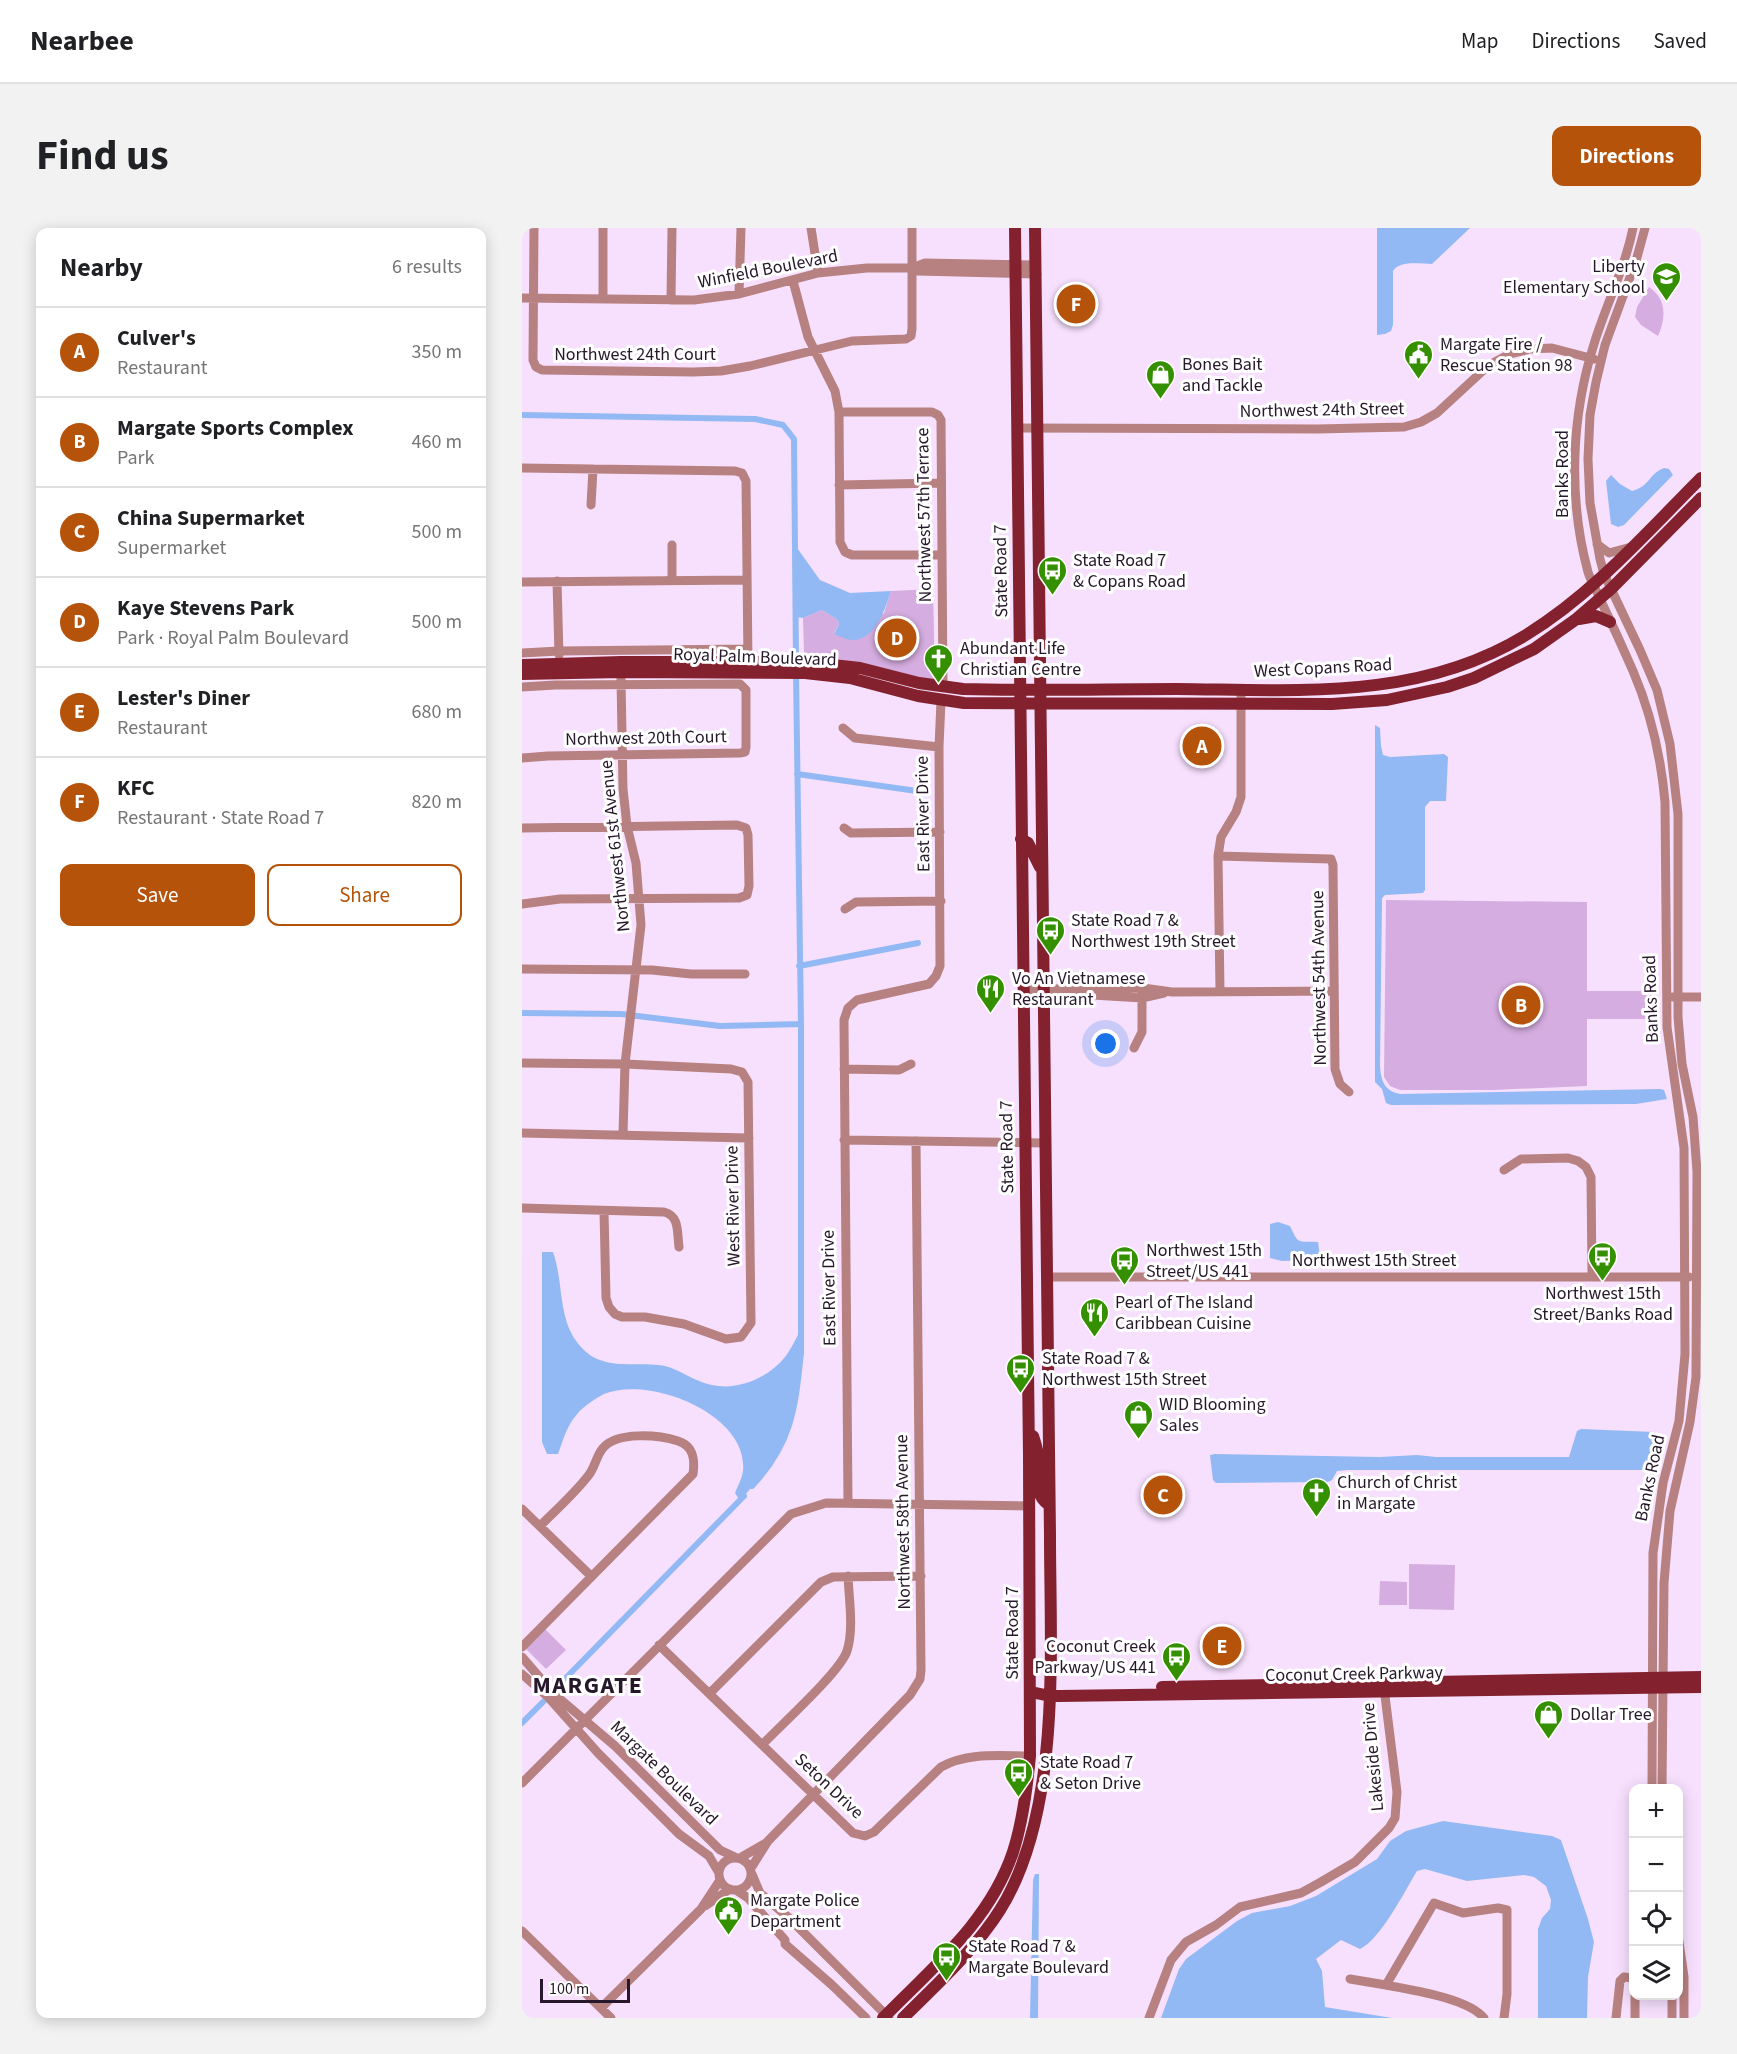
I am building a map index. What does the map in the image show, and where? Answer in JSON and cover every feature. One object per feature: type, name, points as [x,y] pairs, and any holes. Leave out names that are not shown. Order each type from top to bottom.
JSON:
[{"type":"main road","name":"State Road 7","points":[[886,2017],[957,1943],[985,1907],[1005,1872],[1018,1835],[1030,1756],[1015,228]]},
{"type":"main road","name":"State Road 7","points":[[903,2018],[983,1935],[1009,1894],[1028,1848],[1040,1795],[1050,1693],[1050,1505],[1042,992],[1035,228]]},
{"type":"main road","name":"West Copans Road","points":[[1020,690],[1357,688],[1412,680],[1467,665],[1526,636],[1559,614],[1593,585],[1701,478]]},
{"type":"main road","name":"West Copans Road","points":[[1020,704],[1361,703],[1387,700],[1447,687],[1474,678],[1534,649],[1575,620],[1611,589],[1701,498]]},
{"type":"main road","points":[[1575,620],[1596,616],[1610,622]]},
{"type":"main road","name":"Royal Palm Boulevard","points":[[621,673],[748,656],[787,667]]},
{"type":"main road","name":"Royal Palm Boulevard","points":[[522,665],[559,662],[621,673],[839,665],[882,672],[943,687],[1020,690]]},
{"type":"main road","name":"Royal Palm Boulevard","points":[[522,674],[559,662]]},
{"type":"main road","name":"Royal Palm Boulevard","points":[[805,667],[941,701],[1020,704]]},
{"type":"main road","points":[[1022,839],[1028,843],[1042,871]]},
{"type":"main road","points":[[1026,1251],[1034,1270],[1047,1277]]},
{"type":"main road","points":[[1027,1294],[1038,1299],[1047,1317]]},
{"type":"main road","points":[[1028,1420],[1038,1454],[1038,1491],[1044,1502],[1050,1505]]},
{"type":"main road","points":[[1029,1506],[1041,1513],[1050,1536]]},
{"type":"main road","name":"Coconut Creek Parkway","points":[[1657,1683],[1701,1677]]},
{"type":"main road","name":"Coconut Creek Parkway","points":[[1031,1692],[1234,1694],[1384,1687],[1657,1683],[1701,1687]]},
{"type":"main road","points":[[1234,1694],[1238,1687],[1244,1684]]},
{"type":"main road","name":"Coconut Creek Parkway","points":[[1050,1693],[1244,1684],[1384,1687]]},
{"type":"main road","points":[[983,1935],[988,1911],[985,1907]]},
{"type":"street","points":[[533,298],[534,228]]},
{"type":"street","points":[[603,228],[603,298]]},
{"type":"street","points":[[671,300],[672,228]]},
{"type":"street","points":[[739,294],[741,228]]},
{"type":"street","points":[[811,228],[818,273]]},
{"type":"street","points":[[912,228],[912,268]]},
{"type":"street","name":"Banks Road","points":[[1633,228],[1619,277],[1590,358],[1578,419],[1575,488],[1579,532],[1593,585],[1633,670],[1649,712],[1662,767],[1666,815],[1666,997],[1669,1050],[1684,1148],[1685,1354],[1682,1399],[1674,1443],[1663,1483],[1653,1553],[1662,1784]]},
{"type":"street","name":"Banks Road","points":[[1644,228],[1633,272],[1601,361],[1590,415],[1588,459],[1590,503],[1604,574],[1649,670],[1662,708],[1670,744],[1678,814],[1680,1047],[1695,1139],[1699,1276],[1696,1377],[1690,1422],[1670,1511],[1652,1784]]},
{"type":"street","name":"Winfield Boulevard","points":[[522,298],[694,300],[739,294],[818,273],[867,268],[912,268],[925,263],[1036,269]]},
{"type":"street","name":"Northwest 24th Court","points":[[533,298],[533,360],[536,367],[542,370],[721,371],[852,341],[906,339],[910,336],[912,329],[912,268]]},
{"type":"street","points":[[793,281],[814,351],[835,391],[839,412],[840,542],[844,552],[852,555],[942,555]]},
{"type":"street","name":"Northwest 24th Street","points":[[1017,429],[1404,427],[1421,422],[1437,413],[1490,365],[1509,354],[1530,348],[1552,348],[1601,361]]},
{"type":"street","name":"Northwest 57th Terrace","points":[[839,412],[932,412],[938,415],[940,420],[943,687]]},
{"type":"street","points":[[522,468],[735,471],[742,473],[746,481],[748,656],[559,662],[522,653]]},
{"type":"street","points":[[591,505],[593,469]]},
{"type":"street","points":[[839,485],[941,483]]},
{"type":"street","points":[[1597,544],[1609,553],[1631,547]]},
{"type":"street","points":[[672,545],[672,580]]},
{"type":"street","points":[[522,582],[747,580]]},
{"type":"street","points":[[557,581],[559,662]]},
{"type":"street","points":[[522,687],[621,673]]},
{"type":"street","name":"Northwest 20th Court","points":[[522,758],[745,752],[746,690],[740,684],[621,673]]},
{"type":"street","name":"Northwest 61st Avenue","points":[[621,673],[623,789],[627,826],[636,863],[642,925],[624,1064],[623,1134]]},
{"type":"street","points":[[1220,991],[1218,856],[1221,837],[1236,812],[1241,797],[1241,690]]},
{"type":"street","name":"East River Drive","points":[[848,1502],[844,1020],[848,1008],[857,1000],[928,984],[936,976],[940,966],[939,747],[941,701]]},
{"type":"street","points":[[843,728],[855,738],[939,747]]},
{"type":"street","points":[[522,828],[737,825],[746,828],[749,856],[747,895],[739,898],[560,899],[522,904]]},
{"type":"street","points":[[844,828],[851,833],[939,832]]},
{"type":"street","name":"Northwest 54th Avenue","points":[[1218,856],[1331,859],[1333,865],[1335,1069],[1340,1084],[1349,1092]]},
{"type":"street","points":[[845,909],[856,902],[941,901]]},
{"type":"street","points":[[522,969],[637,969],[691,974],[745,974]]},
{"type":"street","points":[[1023,991],[1092,995],[1220,991],[1334,991]]},
{"type":"street","points":[[1134,1048],[1142,1032],[1142,993]]},
{"type":"street","points":[[1666,997],[1701,997]]},
{"type":"street","points":[[522,1062],[624,1064]]},
{"type":"street","name":"West River Drive","points":[[604,1211],[606,1298],[612,1311],[622,1317],[645,1317],[684,1324],[726,1339],[741,1337],[751,1323],[748,1082],[742,1072],[732,1069],[624,1064]]},
{"type":"street","points":[[844,1069],[899,1070],[910,1064]]},
{"type":"street","points":[[522,1133],[749,1138]]},
{"type":"street","points":[[844,1140],[1045,1143]]},
{"type":"street","name":"Northwest 58th Avenue","points":[[752,1871],[768,1841],[910,1695],[920,1679],[916,1141]]},
{"type":"street","points":[[1504,1170],[1521,1158],[1568,1158],[1586,1167],[1591,1177],[1592,1276]]},
{"type":"street","points":[[522,1208],[658,1211],[669,1214],[676,1222],[679,1247]]},
{"type":"street","name":"Northwest 15th Street","points":[[1047,1277],[1699,1276]]},
{"type":"street","points":[[522,1647],[693,1474],[695,1462],[693,1452],[683,1443],[663,1437],[643,1436],[615,1439],[603,1447],[590,1475],[540,1526]]},
{"type":"street","points":[[522,1783],[791,1514],[826,1503],[848,1502],[1029,1506]]},
{"type":"street","points":[[522,1509],[591,1576]]},
{"type":"street","points":[[710,1693],[821,1582],[833,1577],[848,1576],[921,1576]]},
{"type":"street","points":[[763,1744],[837,1668],[847,1652],[848,1576]]},
{"type":"street","name":"Seton Drive","points":[[659,1645],[763,1744],[811,1795],[853,1833],[865,1836],[874,1832],[941,1767],[953,1760],[973,1756],[1030,1756]]},
{"type":"street","name":"Margate Boulevard","points":[[522,1657],[554,1694],[618,1749],[720,1850],[738,1857]]},
{"type":"street","name":"Margate Boulevard","points":[[522,1674],[548,1697],[612,1769],[677,1832],[709,1856],[719,1877]]},
{"type":"street","name":"Lakeside Drive","points":[[1149,2018],[1171,1960],[1186,1942],[1240,1907],[1301,1893],[1321,1882],[1355,1862],[1389,1828],[1395,1818],[1397,1800],[1384,1687]]},
{"type":"street","name":"Northwest 58th Avenue","points":[[738,1857],[768,1841]]},
{"type":"street","points":[[701,1909],[719,1877],[722,1864],[726,1860],[738,1857],[749,1864],[763,1896],[785,1914],[886,2017]]},
{"type":"street","points":[[601,2008],[701,1909],[747,1885],[752,1871]]},
{"type":"street","points":[[719,1877],[748,1898],[785,1940],[785,1944],[866,2018]]},
{"type":"street","points":[[1386,1985],[1434,1903],[1463,1913],[1498,1908],[1507,1910],[1507,1994],[1504,2018]]},
{"type":"street","points":[[522,1931],[611,2018]]},
{"type":"street","points":[[1680,1946],[1684,1977],[1684,2018]]},
{"type":"street","points":[[832,1985],[842,1989],[848,1988],[851,1984],[849,1977]]},
{"type":"street","points":[[1616,2018],[1620,1981],[1624,1977],[1629,1978]]},
{"type":"street","points":[[1350,1979],[1460,2002],[1484,2018]]},
{"type":"street","points":[[1635,2000],[1635,2018]]},
{"type":"street","points":[[1672,2000],[1672,2018]]},
{"type":"shaded area","points":[[1649,287],[1662,303],[1663,316],[1658,336],[1641,325],[1635,317],[1637,307]]},
{"type":"shaded area","points":[[933,589],[935,684],[804,653],[803,618],[822,610],[838,620],[839,624],[834,633],[884,613],[891,591]]},
{"type":"shaded area","points":[[1386,900],[1587,902],[1587,991],[1657,991],[1658,1019],[1587,1019],[1587,1086],[1493,1090],[1400,1090],[1390,1086],[1384,1077]]},
{"type":"shaded area","points":[[1409,1564],[1455,1565],[1454,1610],[1409,1609]]},
{"type":"shaded area","points":[[1380,1581],[1407,1582],[1407,1605],[1379,1605]]},
{"type":"shaded area","points":[[545,1629],[566,1650],[546,1669],[525,1648]]},
{"type":"water","points":[[1377,228],[1470,228],[1432,264],[1405,264],[1393,271],[1393,325],[1391,331],[1377,335]]},
{"type":"water","points":[[1664,468],[1669,469],[1673,475],[1624,525],[1618,527],[1611,524],[1606,481],[1611,475],[1632,491],[1643,486],[1654,474]]},
{"type":"water","points":[[795,545],[820,580],[850,593],[891,591],[878,622],[867,635],[852,640],[834,634],[839,624],[838,620],[822,610],[803,618],[796,617]]},
{"type":"water","points":[[1375,725],[1380,728],[1383,755],[1390,757],[1444,754],[1448,757],[1446,801],[1430,801],[1425,807],[1425,890],[1423,893],[1385,895],[1382,898],[1380,1066],[1381,1076],[1387,1088],[1400,1094],[1660,1089],[1664,1090],[1667,1099],[1636,1104],[1391,1105],[1386,1103],[1382,1089],[1375,1082]]},
{"type":"water","points":[[1278,1222],[1290,1226],[1297,1239],[1302,1242],[1318,1242],[1320,1257],[1317,1260],[1282,1261],[1270,1258],[1270,1224]]},
{"type":"water","points":[[542,1252],[553,1252],[569,1329],[585,1351],[603,1361],[665,1366],[706,1383],[733,1386],[753,1381],[771,1371],[787,1354],[801,1329],[798,1387],[789,1430],[774,1458],[740,1501],[735,1493],[743,1471],[741,1451],[730,1432],[714,1417],[693,1404],[669,1395],[646,1390],[623,1390],[604,1394],[587,1405],[574,1418],[558,1454],[547,1454],[542,1442]]},
{"type":"water","points":[[1581,1429],[1655,1432],[1664,1439],[1657,1467],[1653,1470],[1348,1470],[1337,1471],[1332,1480],[1328,1482],[1216,1483],[1213,1480],[1210,1455],[1569,1457],[1577,1431]]},
{"type":"water","points":[[1443,1821],[1552,1836],[1561,1840],[1594,1942],[1588,1977],[1587,2018],[1538,2018],[1538,1929],[1542,1918],[1550,1909],[1551,1900],[1546,1886],[1534,1877],[1524,1875],[1467,1881],[1425,1869],[1417,1871],[1384,1926],[1368,1944],[1360,1949],[1341,1940],[1316,1959],[1322,1971],[1325,2007],[1392,2018],[1161,2018],[1179,1969],[1186,1959],[1237,1921],[1252,1913],[1290,1906],[1316,1896],[1377,1859],[1390,1841],[1406,1831]]},
{"type":"water","points":[[1035,1874],[1039,1874],[1038,2018],[1030,2018],[1033,1880]]},
{"type":"waterway","points":[[522,415],[755,419],[783,425],[794,439],[796,662]]},
{"type":"waterway","points":[[752,1486],[776,1455],[784,1440],[793,1408],[801,1353],[801,1024],[796,672]]},
{"type":"waterway","points":[[797,774],[924,792]]},
{"type":"waterway","points":[[799,966],[918,943]]},
{"type":"waterway","points":[[522,1013],[621,1014],[720,1026],[801,1024]]},
{"type":"waterway","points":[[557,1687],[744,1496]]},
{"type":"waterway","points":[[522,1723],[544,1701]]},
{"type":"place","name":"Liberty Elementary School","points":[[1666,302]]},
{"type":"place","name":"KFC","points":[[1076,304]]},
{"type":"place","name":"Margate Fire / Rescue Station 98","points":[[1419,380]]},
{"type":"place","name":"Bones Bait and Tackle","points":[[1161,400]]},
{"type":"place","name":"State Road 7 & Copans Road","points":[[1052,596]]},
{"type":"place","name":"Kaye Stevens Park","points":[[897,638]]},
{"type":"place","name":"Abundant Life Christian Centre","points":[[939,684]]},
{"type":"place","name":"Culver's","points":[[1202,746]]},
{"type":"place","name":"State Road 7 & Northwest 19th Street","points":[[1050,956]]},
{"type":"place","name":"Margate Sports Complex","points":[[1521,1005]]},
{"type":"place","name":"Vo An Vietnamese Restaurant","points":[[991,1014]]},
{"type":"place","name":"Northwest 15th Street/Banks Road","points":[[1603,1282]]},
{"type":"place","name":"Northwest 15th Street/US 441","points":[[1125,1286]]},
{"type":"place","name":"Pearl of The Island Caribbean Cuisine","points":[[1094,1338]]},
{"type":"place","name":"State Road 7 & Northwest 15th Street","points":[[1021,1394]]},
{"type":"place","name":"WID Blooming Sales","points":[[1138,1440]]},
{"type":"place","name":"China Supermarket","points":[[1163,1495]]},
{"type":"place","name":"Church of Christ in Margate","points":[[1316,1518]]},
{"type":"place","name":"Lester's Diner","points":[[1222,1646]]},
{"type":"place","name":"Coconut Creek Parkway/US 441","points":[[1177,1682]]},
{"type":"place","name":"Dollar Tree","points":[[1549,1740]]},
{"type":"place","name":"State Road 7 & Seton Drive","points":[[1019,1798]]},
{"type":"place","name":"Margate Police Department","points":[[729,1936]]},
{"type":"place","name":"State Road 7 & Margate Boulevard","points":[[947,1982]]},
{"type":"district","name":"MARGATE","points":[[588,1685]]}]
